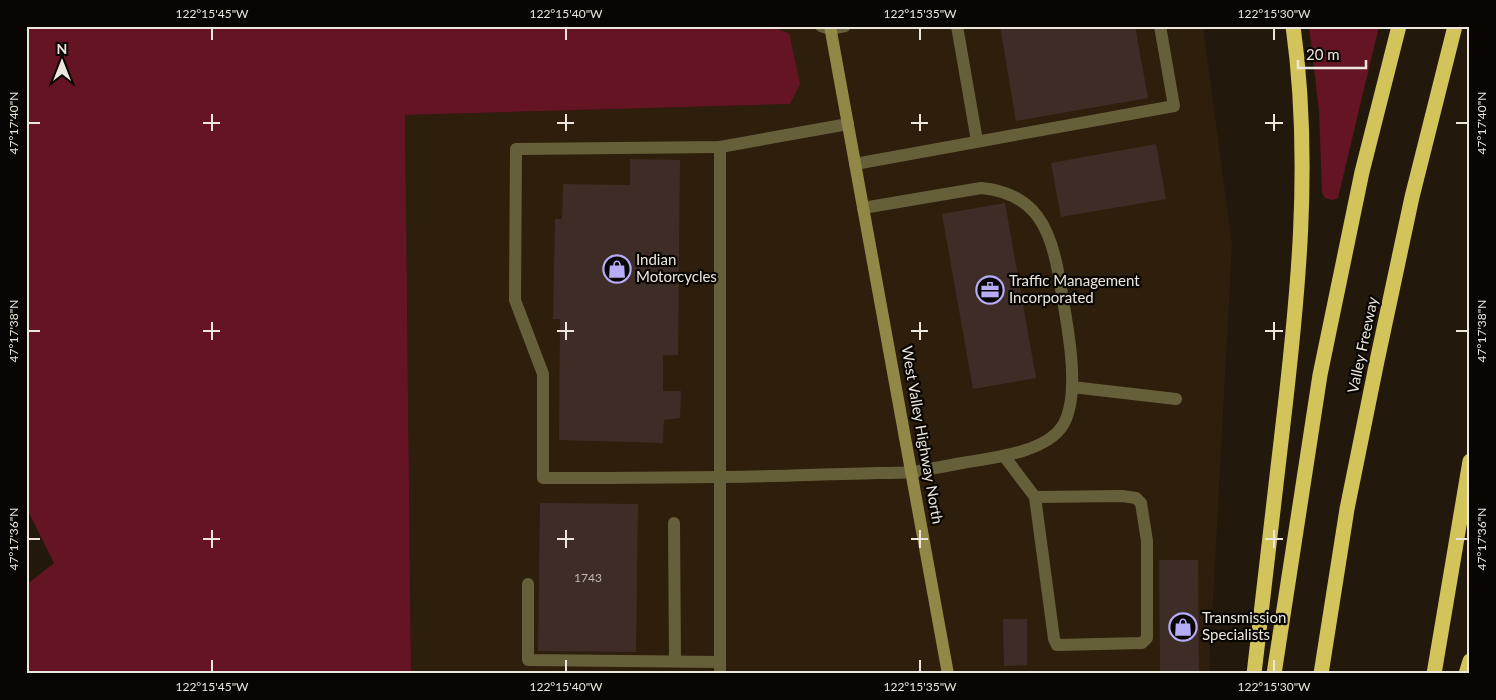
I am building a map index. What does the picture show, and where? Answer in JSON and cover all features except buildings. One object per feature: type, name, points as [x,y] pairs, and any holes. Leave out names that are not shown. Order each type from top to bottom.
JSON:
[{"type":"highway","points":[[1254,674],[1298,294],[1302,213],[1302,163],[1300,94],[1293,26]]},
{"type":"highway","points":[[1274,674],[1320,375],[1362,172],[1399,26]]},
{"type":"highway","name":"Valley Freeway","points":[[1321,674],[1347,509],[1377,362],[1412,197],[1455,26]]},
{"type":"highway","points":[[1434,674],[1470,461]]},
{"type":"highway","points":[[1466,674],[1470,661]]},
{"type":"main road","name":"West Valley Highway North","points":[[827,27],[864,208],[948,674]]},
{"type":"lane","points":[[827,27],[846,26]]},
{"type":"lane","points":[[957,26],[977,142]]},
{"type":"lane","points":[[855,164],[1174,106],[1160,26]]},
{"type":"lane","points":[[848,124],[720,147],[516,149],[516,300],[543,374],[543,478],[720,478],[912,472],[1004,456],[1025,450],[1055,435],[1067,416],[1070,404],[1072,387],[1069,338],[1056,257],[1047,231],[1040,219],[1025,202],[1016,196],[981,188],[864,208]]},
{"type":"lane","points":[[528,584],[528,660],[674,661],[720,668],[720,147]]},
{"type":"lane","points":[[1072,387],[1176,399]]},
{"type":"lane","points":[[1004,456],[1035,497],[1054,639],[1057,645],[1142,643],[1147,638],[1147,541],[1141,504],[1136,498],[1122,496],[1035,497]]},
{"type":"lane","points":[[674,523],[674,661]]},
{"type":"shaded area","points":[[26,26],[767,26],[789,33],[800,84],[790,104],[405,115],[411,674],[26,674],[26,585],[54,563],[26,507]]},
{"type":"shaded area","points":[[767,26],[1203,26],[1232,245],[1209,674],[411,674],[405,115],[789,104],[789,33]]},
{"type":"shaded area","points":[[1309,26],[1379,26],[1338,198],[1332,200],[1325,198],[1322,193],[1319,111]]},
{"type":"place","name":"Indian Motorcycles","points":[[617,269]]},
{"type":"place","name":"Traffic Management Incorporated","points":[[990,290]]},
{"type":"place","name":"Transmission Specialists","points":[[1183,627]]}]
